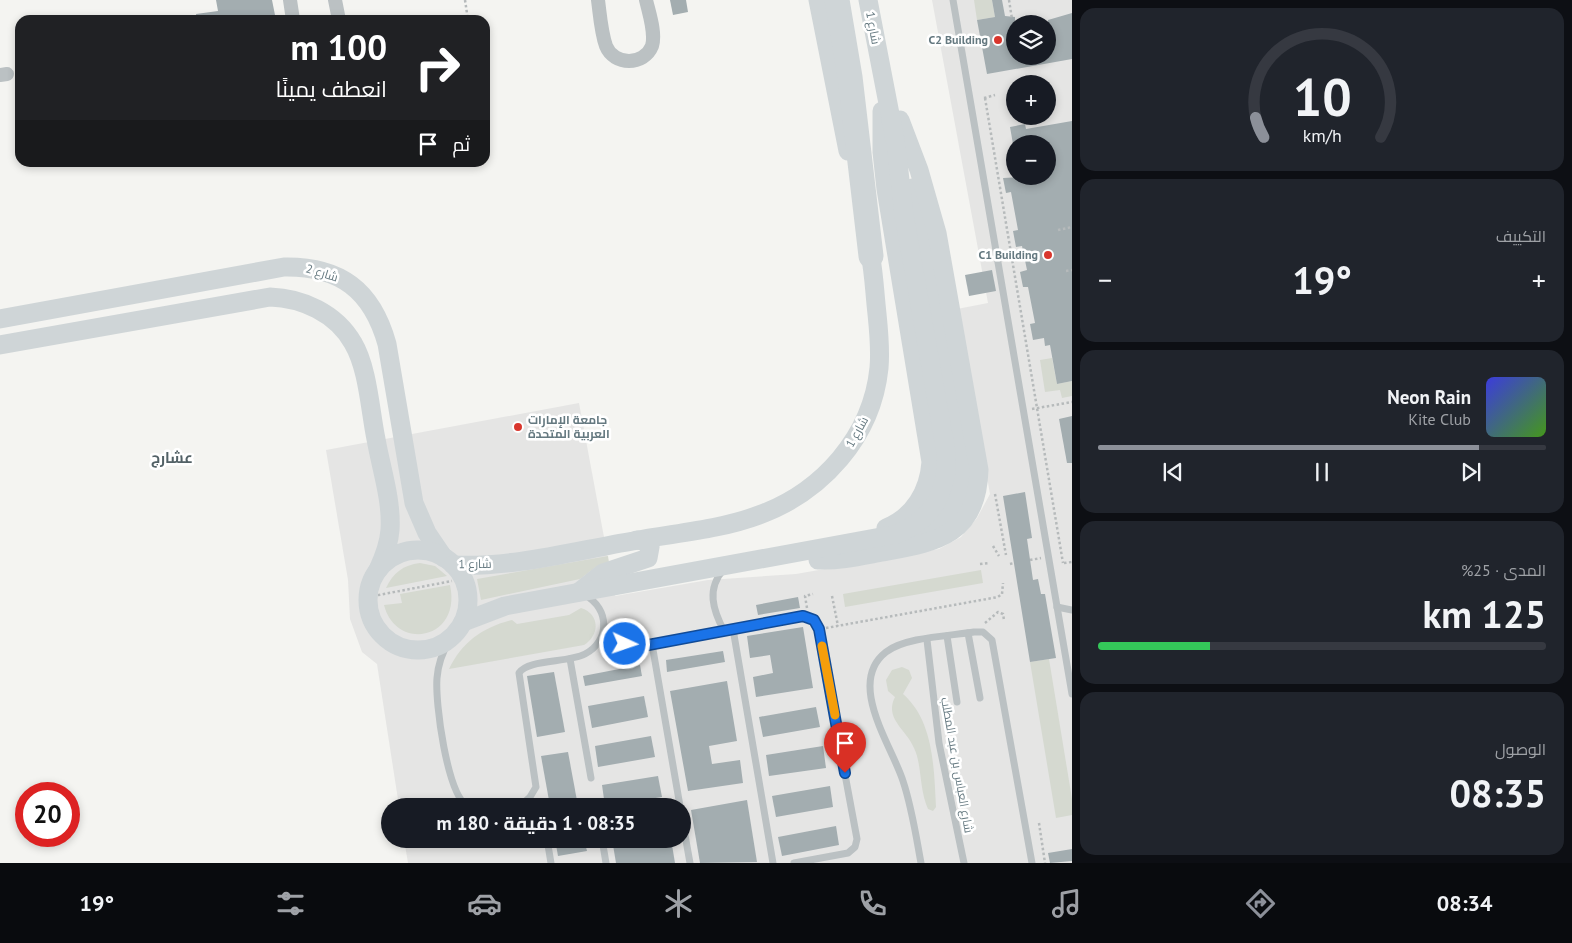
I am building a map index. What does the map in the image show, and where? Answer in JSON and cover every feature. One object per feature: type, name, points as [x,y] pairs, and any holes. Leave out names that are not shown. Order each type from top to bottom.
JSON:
[{"type":"highway","points":[[837,0],[850,78],[871,256]]},
{"type":"street","points":[[290,0],[292,15]]},
{"type":"street","points":[[335,0],[337,15]]},
{"type":"street","points":[[598,0],[606,46],[616,58],[632,62],[647,54],[653,40],[646,0]]},
{"type":"street","name":"شارع 1","points":[[378,570],[390,559],[404,552],[425,551],[453,567],[507,563],[734,522],[780,507],[820,480],[845,453],[864,421],[873,395],[879,368],[880,346],[871,256],[818,0]]},
{"type":"street","name":"شارع 1","points":[[463,622],[498,608],[898,534],[911,529],[932,510],[945,483],[946,452],[904,215],[896,144],[868,0]]},
{"type":"street","points":[[795,560],[848,558],[937,540],[958,526],[966,517],[976,495],[979,470],[936,233],[919,170],[884,88]]},
{"type":"street","points":[[761,560],[888,527],[912,511],[923,494],[930,475],[930,449],[883,171],[881,136],[884,88]]},
{"type":"street","name":"شارع 1","points":[[761,560],[795,560],[919,537],[943,519],[957,499],[962,486],[962,459],[917,212],[908,176],[896,144]]},
{"type":"street","name":"شارع 2","points":[[0,319],[284,267],[315,268],[343,279],[358,289],[373,306],[381,322],[388,344],[414,503],[427,533],[453,567]]},
{"type":"street","points":[[0,345],[270,297],[287,298],[318,310],[343,329],[354,343],[365,381],[390,515],[388,543],[378,570],[371,582],[368,597],[373,623],[391,643],[408,649],[426,650],[450,639],[463,622],[468,605],[453,567]]},
{"type":"street","points":[[578,593],[603,573],[648,558],[650,547],[645,541],[637,540]]},
{"type":"lane","points":[[953,0],[1057,607],[1070,667],[1072,694]]},
{"type":"lane","points":[[724,631],[714,610],[712,598],[714,586],[726,566]]},
{"type":"lane","points":[[578,593],[594,602],[600,609],[604,625],[616,639],[634,646],[798,617],[809,617],[817,624],[857,839],[855,847],[848,853],[794,863]]},
{"type":"lane","points":[[1057,607],[1072,610]]},
{"type":"lane","points":[[529,798],[536,788],[518,673],[526,666],[570,659],[586,654],[597,645],[604,625]]},
{"type":"lane","points":[[733,629],[773,863]]},
{"type":"lane","points":[[922,863],[903,781],[872,703],[870,680],[875,664],[886,652],[902,644],[983,632],[992,640],[1032,863]]},
{"type":"lane","points":[[971,633],[980,698]]},
{"type":"lane","points":[[947,636],[957,702]]},
{"type":"lane","points":[[450,639],[439,667],[437,698],[450,778],[456,794],[460,798]]},
{"type":"lane","name":"شارع العباس بن عبد المطلب","points":[[927,640],[939,743],[964,863]]},
{"type":"lane","points":[[652,644],[679,798]]},
{"type":"lane","points":[[570,659],[591,778]]},
{"type":"lane","points":[[548,848],[551,863]]},
{"type":"lane","points":[[604,848],[606,863]]},
{"type":"lane","points":[[687,848],[690,863]]},
{"type":"path","points":[[465,0],[467,15]]},
{"type":"path","points":[[1008,0],[1011,15]]},
{"type":"path","points":[[970,100],[995,96]]},
{"type":"path","points":[[985,98],[1063,563]]},
{"type":"path","points":[[1058,230],[1072,227]]},
{"type":"path","points":[[1066,271],[1072,270]]},
{"type":"path","points":[[1023,410],[1072,402]]},
{"type":"path","points":[[995,494],[1006,555]]},
{"type":"path","points":[[992,546],[999,556]]},
{"type":"path","points":[[1050,566],[1072,562]]},
{"type":"path","points":[[980,564],[989,563]]},
{"type":"path","points":[[368,597],[453,567]]},
{"type":"path","points":[[819,629],[998,597],[1002,594],[1003,583]]},
{"type":"path","points":[[809,617],[805,596],[813,594]]},
{"type":"path","points":[[832,596],[838,626]]},
{"type":"path","points":[[971,633],[998,612],[1003,614],[1004,620]]},
{"type":"path","points":[[1038,823],[1045,863]]},
{"type":"shaded area","name":"جامعة الإمارات العربية المتحدة","points":[[932,0],[1072,0],[1072,863],[408,863],[406,848],[691,848],[691,798],[398,798],[377,664],[362,652],[350,619],[348,580],[326,450],[579,403],[615,596],[708,580],[796,574],[939,549],[961,537],[977,518],[990,494],[957,309],[988,303]]},
{"type":"shaded area","points":[[974,0],[992,0],[995,17],[977,20]]},
{"type":"shaded area","points":[[1052,358],[1057,384],[1072,381],[1072,396],[1062,398],[1060,390],[1045,392],[1040,360]]},
{"type":"shaded area","points":[[608,556],[609,563],[597,566],[580,579],[481,600],[477,579]]},
{"type":"shaded area","points":[[420,563],[435,566],[447,576],[386,588],[399,571]]},
{"type":"shaded area","points":[[981,570],[983,583],[845,607],[843,594]]},
{"type":"shaded area","points":[[450,585],[451,604],[446,618],[438,628],[426,633],[413,634],[401,629],[391,620],[384,605],[402,603],[400,594]]},
{"type":"shaded area","points":[[581,608],[592,615],[596,625],[593,636],[584,645],[449,669],[454,659],[467,643],[483,631],[512,620],[517,624],[569,615]]},
{"type":"shaded area","points":[[1049,659],[1072,799],[1072,815],[1056,818],[1030,662]]},
{"type":"shaded area","points":[[902,667],[909,670],[912,678],[903,694],[913,705],[927,732],[933,762],[936,807],[933,811],[928,809],[925,801],[917,754],[897,724],[892,712],[895,697],[888,691],[886,680],[892,670]]},
{"type":"building","points":[[216,0],[272,0],[275,15],[196,14],[218,11]]},
{"type":"building","points":[[670,0],[686,0],[688,12],[673,15]]},
{"type":"building","name":"C2 Building","points":[[992,0],[1002,0],[1006,16],[1006,65],[1038,65],[987,74],[977,20],[995,17]]},
{"type":"building","name":"C2 Building","points":[[1072,13],[1072,59],[1056,62],[1056,18]]},
{"type":"building","name":"C1 Building","points":[[1072,121],[1072,381],[1057,384],[1050,345],[1045,346],[1044,338],[1033,340],[1030,324],[1035,323],[1028,287],[1023,287],[1020,272],[1027,270],[1022,246],[1016,247],[1013,231],[1018,230],[1011,192],[1006,193],[1003,178],[1006,178],[1006,185],[1056,185],[1056,135],[1011,135],[1010,127],[1025,125],[1026,129]]},
{"type":"building","points":[[992,270],[996,291],[969,296],[965,275]]},
{"type":"building","points":[[1072,416],[1072,463],[1067,463],[1059,419]]},
{"type":"building","points":[[1025,492],[1032,538],[1027,539],[1033,580],[1038,579],[1041,594],[1045,594],[1056,658],[1030,662],[1003,496]]},
{"type":"building","points":[[798,597],[800,608],[758,615],[756,605]]},
{"type":"building","points":[[803,627],[813,688],[756,697],[753,677],[773,673],[770,655],[750,658],[747,636]]},
{"type":"building","points":[[723,651],[725,662],[667,672],[666,660]]},
{"type":"building","points":[[640,665],[642,676],[585,686],[583,676]]},
{"type":"building","points":[[554,672],[565,732],[537,737],[527,676]]},
{"type":"building","points":[[727,681],[737,741],[709,746],[712,764],[740,760],[743,783],[688,791],[670,691]]},
{"type":"building","points":[[644,696],[648,717],[592,728],[588,706]]},
{"type":"building","points":[[816,707],[820,727],[763,737],[759,717]]},
{"type":"building","points":[[651,736],[655,757],[598,767],[595,746]]},
{"type":"building","points":[[823,746],[826,768],[769,776],[766,755]]},
{"type":"building","points":[[568,752],[577,798],[549,798],[541,756]]},
{"type":"building","points":[[658,776],[662,797],[604,798],[602,785]]},
{"type":"building","points":[[830,786],[833,807],[776,817],[772,796]]},
{"type":"building","points":[[747,800],[757,862],[700,863],[691,810]]},
{"type":"building","points":[[836,826],[839,845],[782,856],[778,837]]},
{"type":"building","points":[[557,848],[586,848],[587,851],[558,856]]},
{"type":"building","points":[[614,848],[672,848],[675,863],[616,863]]},
{"type":"building","points":[[1072,849],[1072,861],[1050,863],[1048,853]]},
{"type":"slow traffic","points":[[822,646],[835,715]]},
{"type":"place","name":"C2 Building","points":[[998,40]]},
{"type":"place","name":"C1 Building","points":[[1048,255]]},
{"type":"place","name":"جامعة الإمارات العربية المتحدة","points":[[518,427]]},
{"type":"district","name":"عشارج","points":[[172,458]]},
{"type":"route","points":[[625,644],[643,646],[803,616],[809,617],[814,620],[819,629],[845,773]]}]
